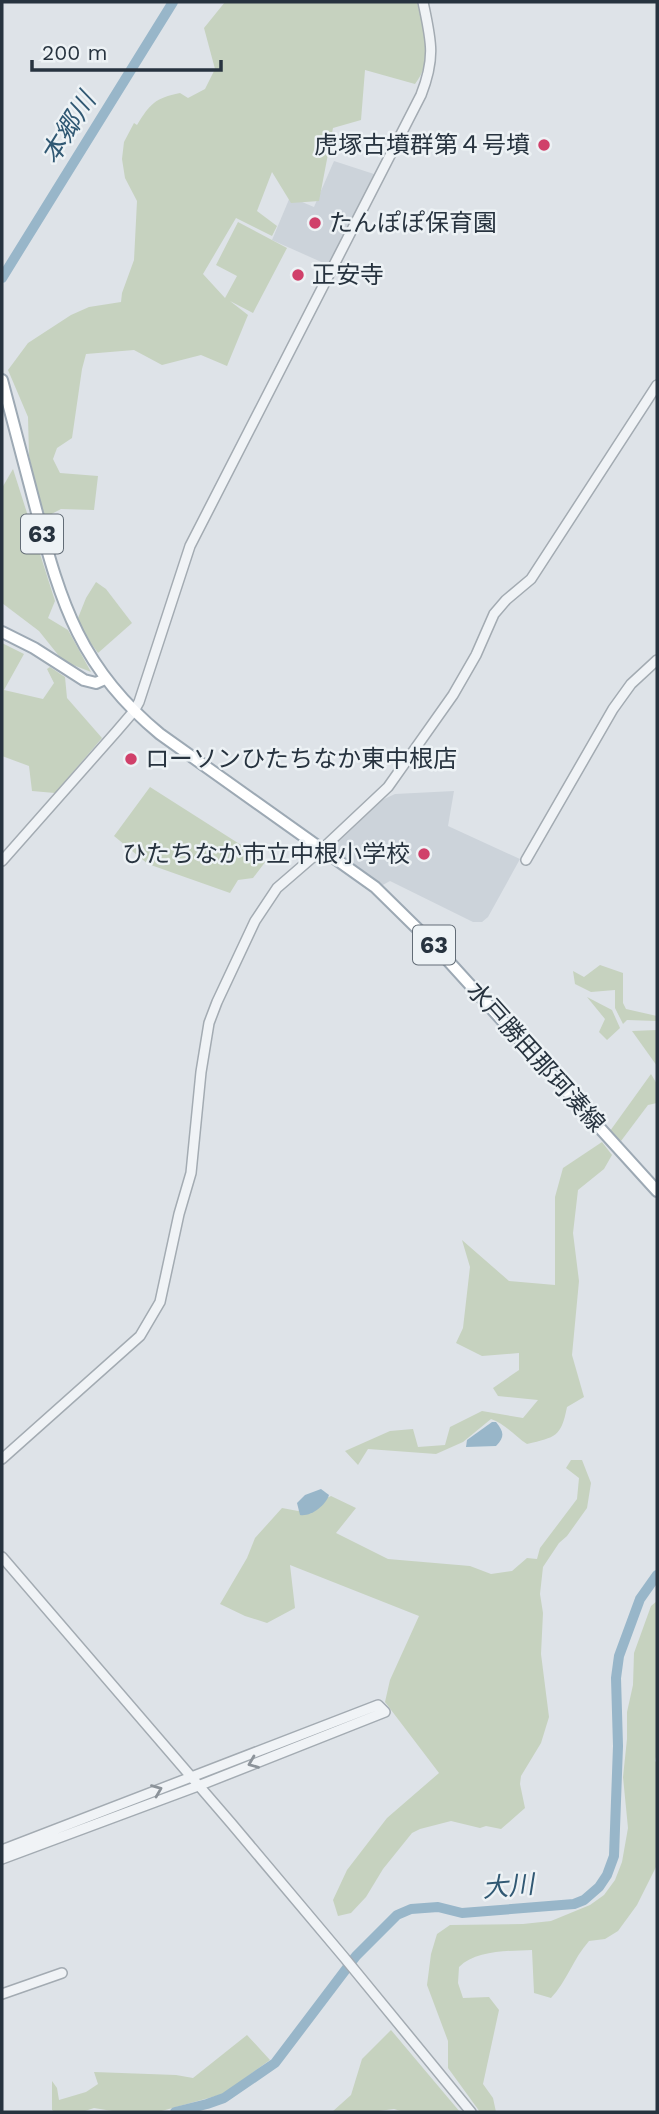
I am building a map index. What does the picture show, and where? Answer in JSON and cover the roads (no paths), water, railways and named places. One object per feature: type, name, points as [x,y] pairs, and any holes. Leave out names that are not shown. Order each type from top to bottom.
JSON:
[{"type":"main road","name":"水戸勝田那珂湊線","points":[[2,380],[58,589],[81,641],[105,679],[134,711],[183,751],[375,887],[408,918],[657,1191]]},
{"type":"main road","points":[[2,632],[34,648],[84,680],[96,684],[105,679]]},
{"type":"street","points":[[2,861],[134,711],[141,698],[190,546],[421,95],[429,75],[432,46],[423,2]]},
{"type":"street","points":[[2,1460],[140,1336],[149,1322],[162,1294],[179,1214],[191,1173],[201,1072],[209,1023],[254,921],[277,888],[388,787],[453,695],[476,655],[494,614],[531,579],[657,384]]},
{"type":"street","points":[[526,860],[617,702],[631,684],[657,660]]},
{"type":"street","points":[[2,1557],[344,1956],[471,2112]]},
{"type":"street","points":[[2,1850],[190,1776],[382,1708],[198,1786],[2,1859]]},
{"type":"street","points":[[2,1994],[62,1973]]},
{"type":"water","points":[[492,1422],[496,1422],[502,1434],[496,1446],[466,1447],[467,1440]]},
{"type":"water","points":[[321,1489],[329,1495],[325,1503],[318,1510],[300,1515],[297,1503],[305,1495]]},
{"type":"waterway","name":"本郷川","points":[[2,278],[173,2]]},
{"type":"waterway","name":"大川","points":[[175,2112],[224,2098],[275,2063],[356,1956],[397,1915],[411,1909],[438,1907],[462,1913],[574,1904],[584,1900],[599,1887],[614,1856],[618,1746],[616,1678],[619,1656],[640,1599],[657,1575]]},
{"type":"place","name":"虎塚古墳群第４号墳","points":[[544,145]]},
{"type":"place","name":"たんぽぽ保育園","points":[[315,223]]},
{"type":"place","name":"正安寺","points":[[298,275]]},
{"type":"place","name":"ローソンひたちなか東中根店","points":[[131,759]]},
{"type":"place","name":"ひたちなか市立中根小学校","points":[[424,854]]}]
